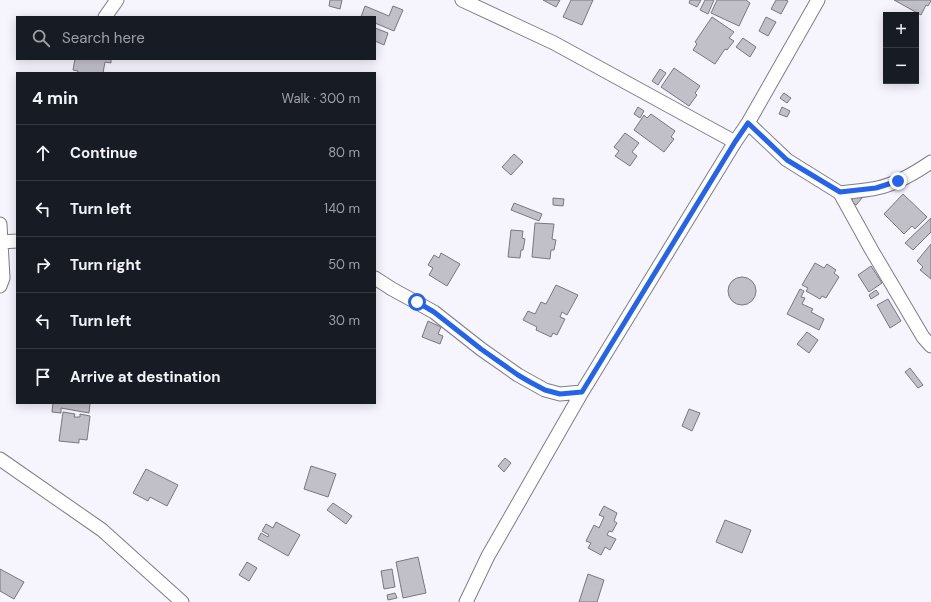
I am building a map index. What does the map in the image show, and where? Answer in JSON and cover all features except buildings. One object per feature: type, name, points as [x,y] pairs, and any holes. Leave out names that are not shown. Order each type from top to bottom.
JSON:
[{"type":"street","points":[[106,16],[117,0]]},
{"type":"street","points":[[462,0],[554,43],[735,142]]},
{"type":"street","points":[[466,602],[488,556],[582,392],[748,123],[818,0]]},
{"type":"street","points":[[748,123],[787,160],[840,192],[871,249],[919,331],[931,346]]},
{"type":"street","points":[[840,192],[876,188],[888,185],[920,170],[931,162]]},
{"type":"street","points":[[0,224],[2,278],[0,286]]},
{"type":"street","points":[[1,242],[16,241]]},
{"type":"street","points":[[376,279],[431,310],[481,349],[524,378],[545,390],[560,394],[582,392]]},
{"type":"street","points":[[0,459],[102,530],[182,602]]},
{"type":"route","points":[[417,302],[428,307],[481,349],[530,382],[545,390],[560,394],[582,392],[748,123],[787,160],[840,192],[876,188],[898,181]]}]
